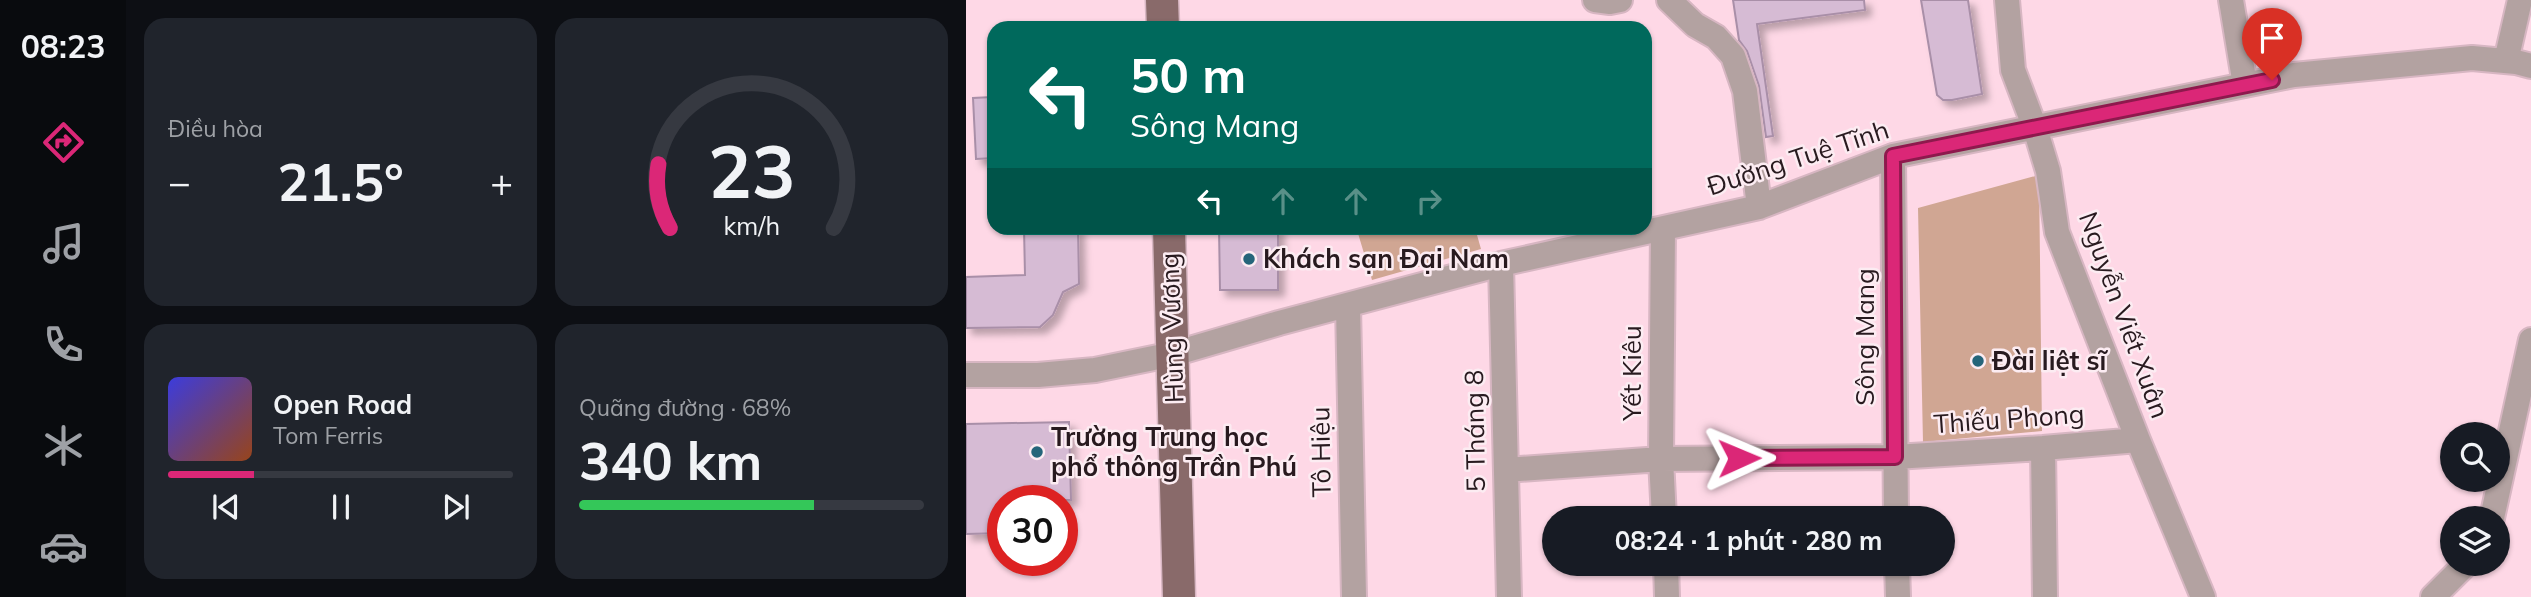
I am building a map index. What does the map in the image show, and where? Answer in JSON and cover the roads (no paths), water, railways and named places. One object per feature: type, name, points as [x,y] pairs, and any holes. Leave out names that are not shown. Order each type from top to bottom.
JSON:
[{"type":"main road","points":[[1162,0],[1163,21]]},
{"type":"main road","name":"Hùng Vương","points":[[1169,235],[1179,597]]},
{"type":"street","points":[[1595,0],[1620,0]]},
{"type":"street","points":[[1669,0],[1695,25],[1716,37],[1733,56],[1745,92],[1759,207]]},
{"type":"street","name":"Nguyễn Viết Xuân","points":[[2007,0],[2013,70],[2048,172],[2057,232],[2203,597]]},
{"type":"street","points":[[2231,0],[2245,85]]},
{"type":"street","points":[[2506,61],[2520,0]]},
{"type":"street","name":"Đường Tuệ Tĩnh","points":[[1652,231],[1759,207],[1893,156],[2294,75],[2458,59],[2506,61],[2531,66]]},
{"type":"street","name":"Sông Mang","points":[[1893,156],[1896,506]]},
{"type":"street","name":"Yết Kiêu","points":[[1663,229],[1661,459],[1663,506]]},
{"type":"street","name":"Đường Tuệ Tĩnh","points":[[966,375],[1038,375],[1095,370],[1173,354],[1501,264],[1635,235]]},
{"type":"street","name":"5 Tháng 8","points":[[1501,264],[1509,597]]},
{"type":"street","name":"Tô Hiệu","points":[[1348,306],[1354,597]]},
{"type":"street","points":[[2496,506],[2522,425],[2531,340]]},
{"type":"street","name":"Thiếu Phong","points":[[1506,470],[1661,459],[1895,457],[2138,440]]},
{"type":"street","points":[[2043,448],[2045,597]]},
{"type":"street","points":[[1666,576],[1667,597]]},
{"type":"street","points":[[1897,576],[1898,597]]},
{"type":"street","points":[[2433,597],[2454,576]]},
{"type":"place","name":"Khách sạn Đại Nam","points":[[1249,259]]},
{"type":"place","name":"Đài liệt sĩ","points":[[1978,361]]},
{"type":"place","name":"Trường Trung học phổ thông Trần Phú","points":[[1037,452]]}]
